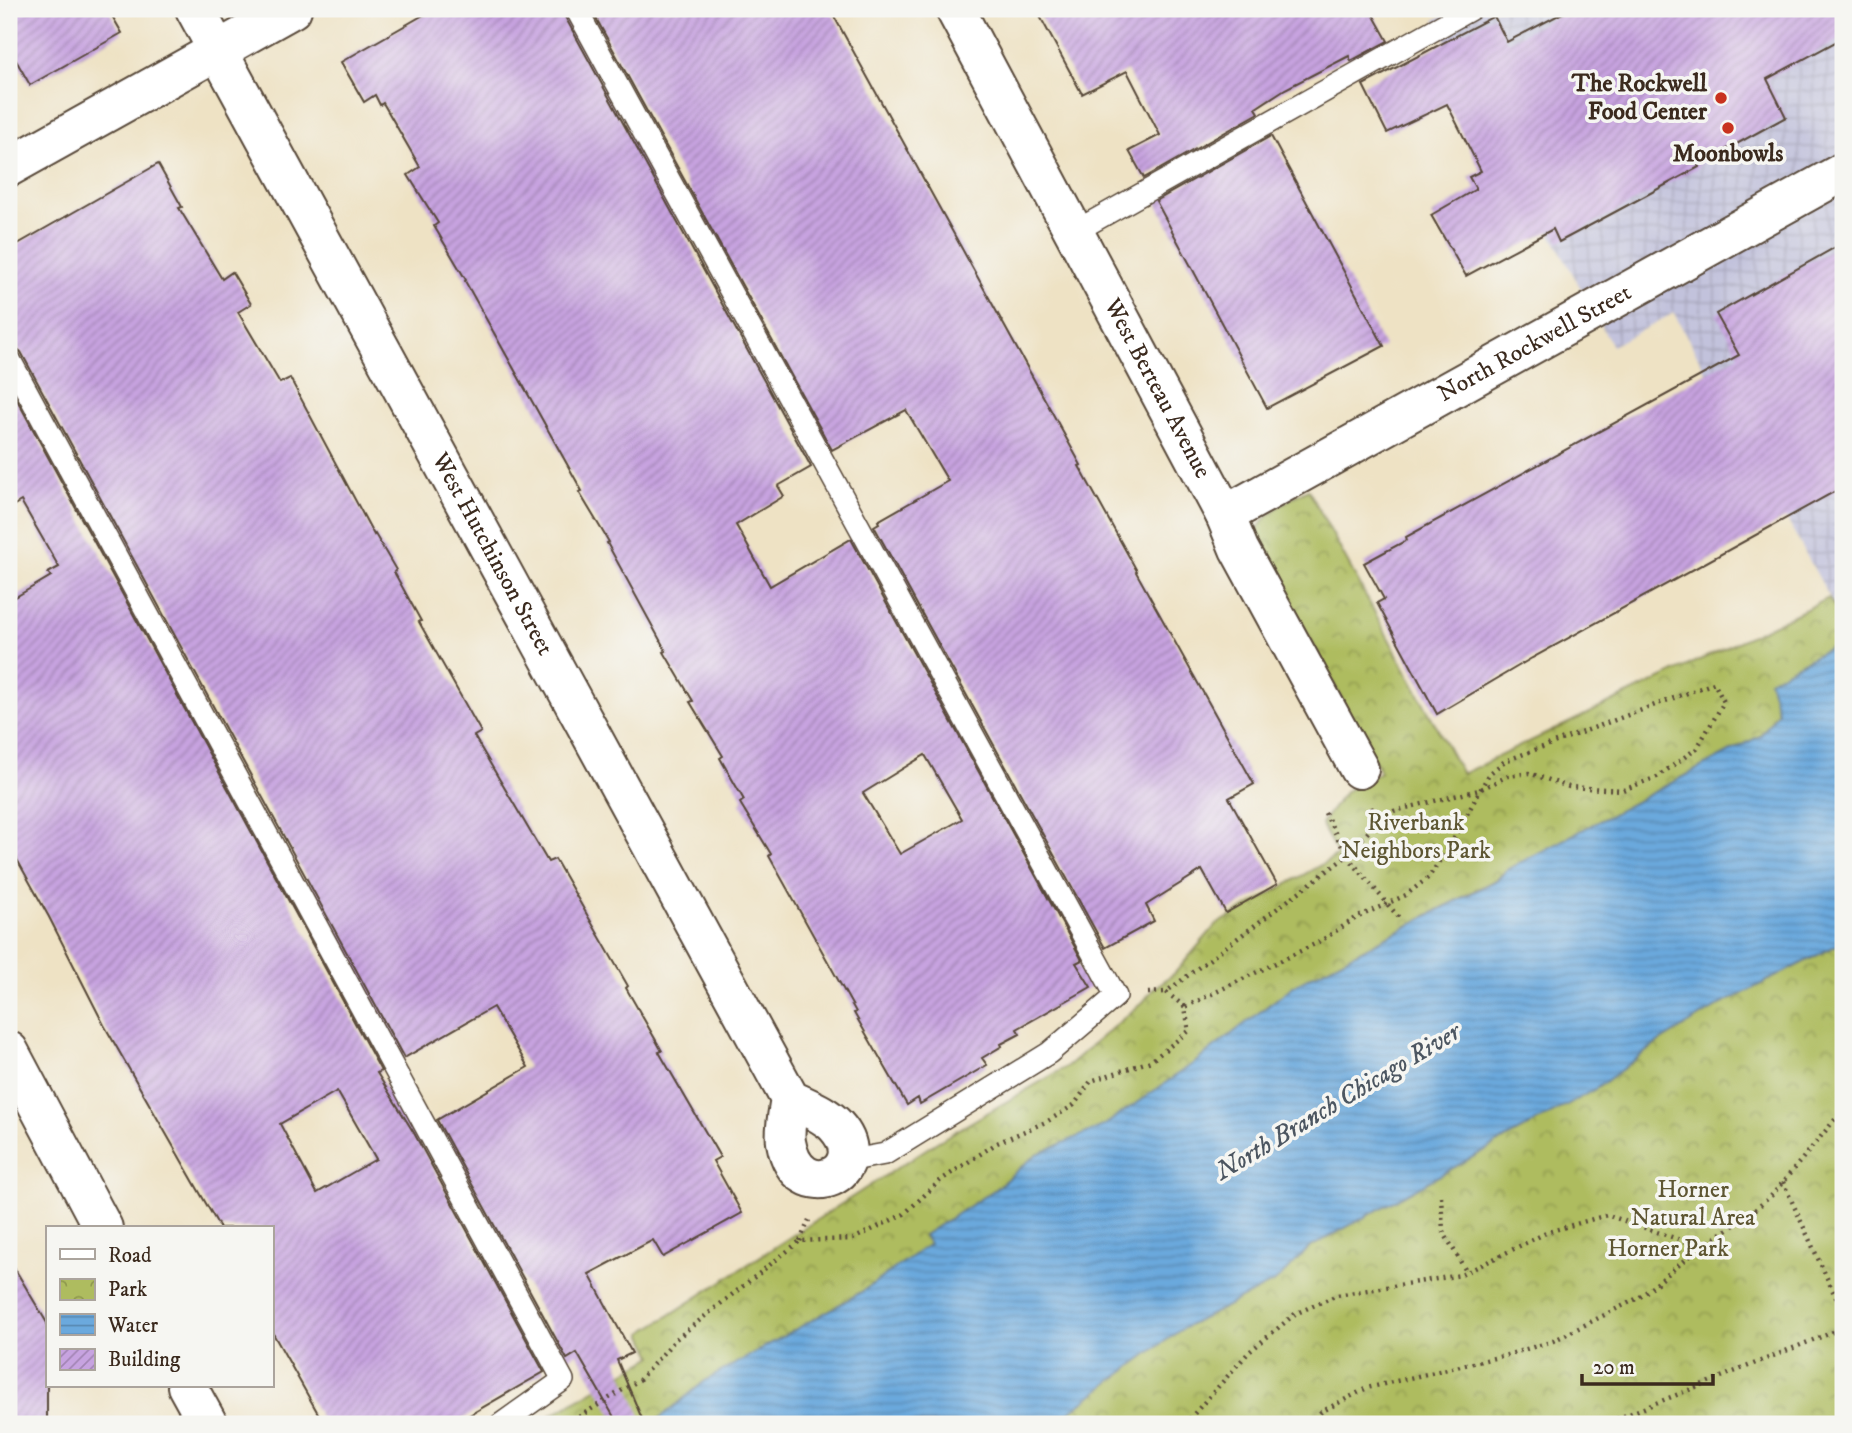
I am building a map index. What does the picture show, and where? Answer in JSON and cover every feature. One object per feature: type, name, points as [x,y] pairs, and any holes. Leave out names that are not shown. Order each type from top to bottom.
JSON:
[{"type":"street","name":"West Hutchinson Street","points":[[195,9],[790,1099]]},
{"type":"street","points":[[9,167],[292,9]]},
{"type":"street","name":"West Berteau Avenue","points":[[955,9],[1225,515],[1238,550],[1359,769]]},
{"type":"street","name":"North Rockwell Street","points":[[1225,515],[1843,172]]},
{"type":"street","points":[[9,1051],[102,1226]]},
{"type":"street","points":[[790,1099],[823,1115],[836,1126],[847,1142],[847,1161],[839,1173],[825,1181],[809,1179],[793,1163],[786,1141],[790,1099]]},
{"type":"street","points":[[188,1388],[208,1424]]},
{"type":"lane","points":[[576,9],[1116,996],[1037,1060],[885,1154],[847,1161]]},
{"type":"lane","points":[[1074,232],[1471,9]]},
{"type":"lane","points":[[9,358],[563,1380],[501,1424]]},
{"type":"path","points":[[567,1424],[639,1380],[676,1339],[800,1241],[853,1239],[904,1214],[941,1180],[997,1143],[1048,1121],[1074,1105],[1091,1081],[1151,1061],[1189,1031],[1185,1007],[1166,992],[1347,856],[1376,823],[1394,811],[1433,799],[1479,790],[1508,776],[1529,772],[1569,787],[1623,790],[1657,777],[1697,748],[1724,702],[1714,683],[1505,761],[1489,774],[1479,790],[1453,840],[1429,877],[1406,895],[1356,918],[1319,942],[1185,1007]]},
{"type":"path","points":[[1325,813],[1347,856],[1401,920]]},
{"type":"path","points":[[1311,1424],[1321,1412],[1367,1388],[1507,1355],[1553,1341],[1640,1297],[1701,1247],[1749,1215],[1783,1182],[1843,1110]]},
{"type":"path","points":[[1783,1182],[1843,1313]]},
{"type":"path","points":[[1441,1196],[1443,1231],[1466,1273]]},
{"type":"path","points":[[1185,1424],[1249,1352],[1295,1314],[1337,1295],[1466,1273],[1548,1232],[1607,1215],[1701,1247]]},
{"type":"path","points":[[1604,1424],[1843,1328]]},
{"type":"shaded area","points":[[1455,9],[1843,9],[1843,622],[1674,313],[1612,346],[1435,20]]},
{"type":"green space","name":"Riverbank Neighbors Park","points":[[1308,489],[1462,774],[1829,598],[1843,623],[1843,641],[1770,680],[1778,712],[1760,736],[1508,869],[1497,879],[1296,984],[1197,1061],[1103,1127],[1037,1154],[994,1190],[924,1235],[930,1244],[863,1291],[705,1381],[653,1424],[536,1424],[653,1356],[642,1333],[937,1142],[1066,1067],[1143,1002],[1154,988],[1175,973],[1216,925],[1338,855],[1321,824],[1346,791],[1380,772],[1255,533],[1278,507]]},
{"type":"green space","name":"Horner Natural Area","points":[[1843,942],[1843,1424],[1053,1424],[1180,1330],[1276,1281],[1309,1248],[1597,1088],[1656,1044],[1718,1006]]},
{"type":"water","name":"North Branch Chicago River","points":[[1843,641],[1843,942],[1718,1006],[1656,1044],[1597,1088],[1309,1248],[1276,1281],[1180,1330],[1053,1424],[653,1424],[705,1381],[863,1291],[929,1244],[924,1235],[994,1190],[1037,1154],[1103,1126],[1197,1061],[1296,984],[1497,880],[1508,869],[1760,736],[1778,712],[1769,680]]},
{"type":"building","points":[[9,9],[108,9],[122,33],[30,85],[9,48]]},
{"type":"building","points":[[434,9],[563,9],[811,467],[778,486],[784,496],[736,525],[770,586],[851,539],[1082,960],[1076,963],[1091,987],[1017,1029],[1020,1034],[982,1058],[987,1065],[920,1104],[918,1098],[907,1105],[854,1013],[856,1012],[769,856],[771,854],[740,803],[744,800],[720,758],[723,756],[690,702],[693,701],[664,652],[666,651],[607,543],[609,542],[579,492],[582,491],[434,226],[438,223],[408,175],[420,167],[383,103],[380,105],[375,95],[364,102],[341,62]],"holes":[[[925,755],[962,819],[900,854],[863,793]]]},
{"type":"building","points":[[591,9],[830,9],[1254,784],[1229,798],[1277,884],[1226,913],[1202,870],[1146,905],[1154,921],[1105,948],[874,526],[878,521],[948,481],[906,410],[832,450]]},
{"type":"building","points":[[1036,9],[1370,9],[1388,41],[1351,61],[1349,56],[1285,89],[1256,108],[1259,113],[1144,178],[1129,151],[1160,135],[1127,71],[1082,94]]},
{"type":"building","points":[[1570,9],[1843,9],[1843,38],[1767,79],[1786,117],[1559,242],[1553,229],[1466,276],[1431,215],[1476,189],[1469,177],[1481,171],[1447,104],[1387,133],[1363,85],[1494,16],[1507,42]]},
{"type":"building","points":[[1271,136],[1384,346],[1267,408],[1156,201]]},
{"type":"building","points":[[158,164],[182,207],[179,208],[222,279],[232,272],[251,304],[238,312],[280,383],[290,378],[374,535],[396,570],[394,572],[421,621],[419,622],[481,732],[474,736],[548,862],[555,859],[628,986],[626,988],[662,1051],[659,1052],[720,1157],[713,1161],[742,1213],[663,1257],[653,1240],[589,1274],[632,1353],[617,1360],[643,1421],[637,1424],[618,1424],[577,1353],[567,1359],[437,1120],[528,1067],[493,1007],[404,1058],[21,352],[9,345],[9,249]]},
{"type":"building","points":[[1843,243],[1843,487],[1532,658],[1437,714],[1377,603],[1384,599],[1364,563],[1407,540],[1406,537],[1739,355],[1716,314]]},
{"type":"building","points":[[9,385],[381,1071],[377,1073],[414,1133],[544,1372],[454,1424],[324,1424],[273,1334],[273,1226],[219,1226],[104,1025],[9,845],[9,601],[51,576],[48,573],[59,567],[21,501],[9,508]],"holes":[[[337,1091],[376,1159],[317,1193],[280,1124]]]},
{"type":"building","points":[[9,1259],[46,1321],[47,1424],[9,1424]]},
{"type":"place","name":"The Rockwell Food Center","points":[[1721,98]]},
{"type":"place","name":"Moonbowls","points":[[1728,128]]},
{"type":"park label","name":"Horner Park","points":[[1668,1249]]}]
